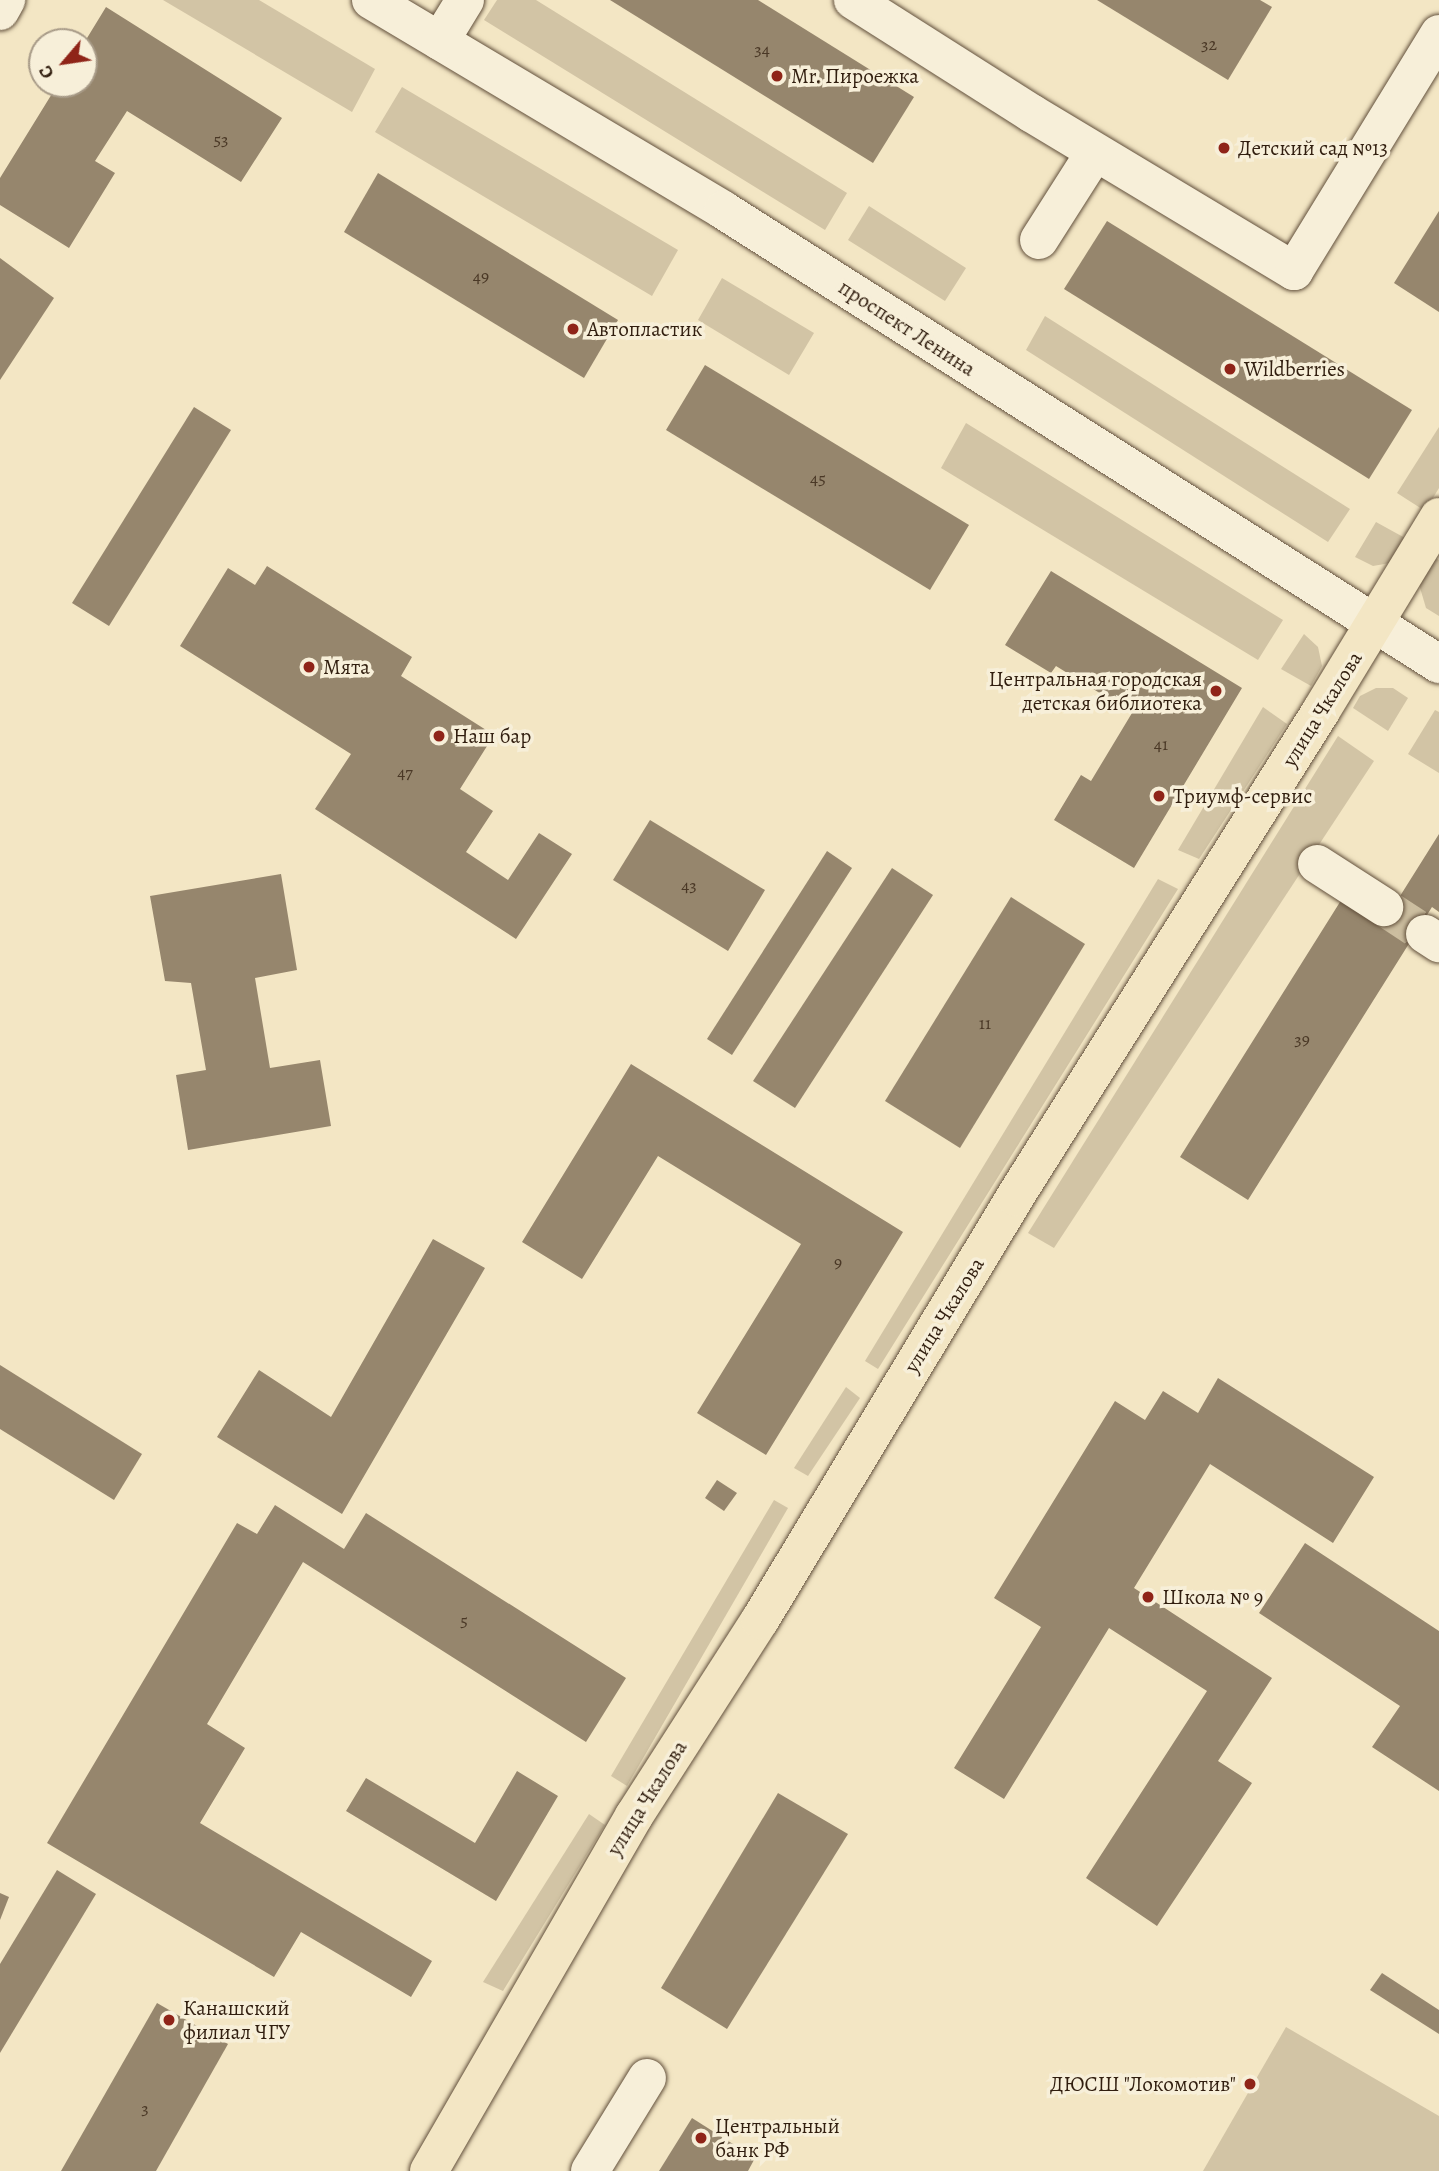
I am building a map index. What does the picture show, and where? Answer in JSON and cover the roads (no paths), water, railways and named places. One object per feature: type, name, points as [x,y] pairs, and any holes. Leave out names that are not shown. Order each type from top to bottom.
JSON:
[{"type":"main road","name":"улица Чкалова","points":[[429,2171],[634,1816],[760,1620],[1015,1197],[1439,517]]},
{"type":"street","points":[[0,10],[6,0]]},
{"type":"street","name":"проспект Ленина","points":[[371,0],[723,210],[1439,664]]},
{"type":"street","points":[[440,41],[465,0]]},
{"type":"street","points":[[852,0],[1095,152],[1294,271],[1439,34]]},
{"type":"street","points":[[1039,240],[1095,152]]},
{"type":"street","points":[[1317,864],[1384,907]]},
{"type":"street","points":[[590,2171],[647,2078]]},
{"type":"tunnel","points":[[1384,907],[1425,934]]},
{"type":"place","name":"Mr. Пироежка","points":[[777,76]]},
{"type":"place","name":"Детский сад №13","points":[[1224,148]]},
{"type":"place","name":"Автопластик","points":[[573,329]]},
{"type":"place","name":"Wildberries","points":[[1230,369]]},
{"type":"place","name":"Мята","points":[[309,667]]},
{"type":"place","name":"Центральная городская детская библиотека","points":[[1216,691]]},
{"type":"place","name":"Наш бар","points":[[439,736]]},
{"type":"place","name":"Триумф-сервис","points":[[1159,796]]},
{"type":"place","name":"Школа № 9","points":[[1148,1597]]},
{"type":"place","name":"Канашский филиал ЧГУ","points":[[169,2020]]},
{"type":"place","name":"ДЮСШ \"Локомотив\"","points":[[1250,2084]]},
{"type":"place","name":"Центральный банк РФ","points":[[701,2138]]}]
